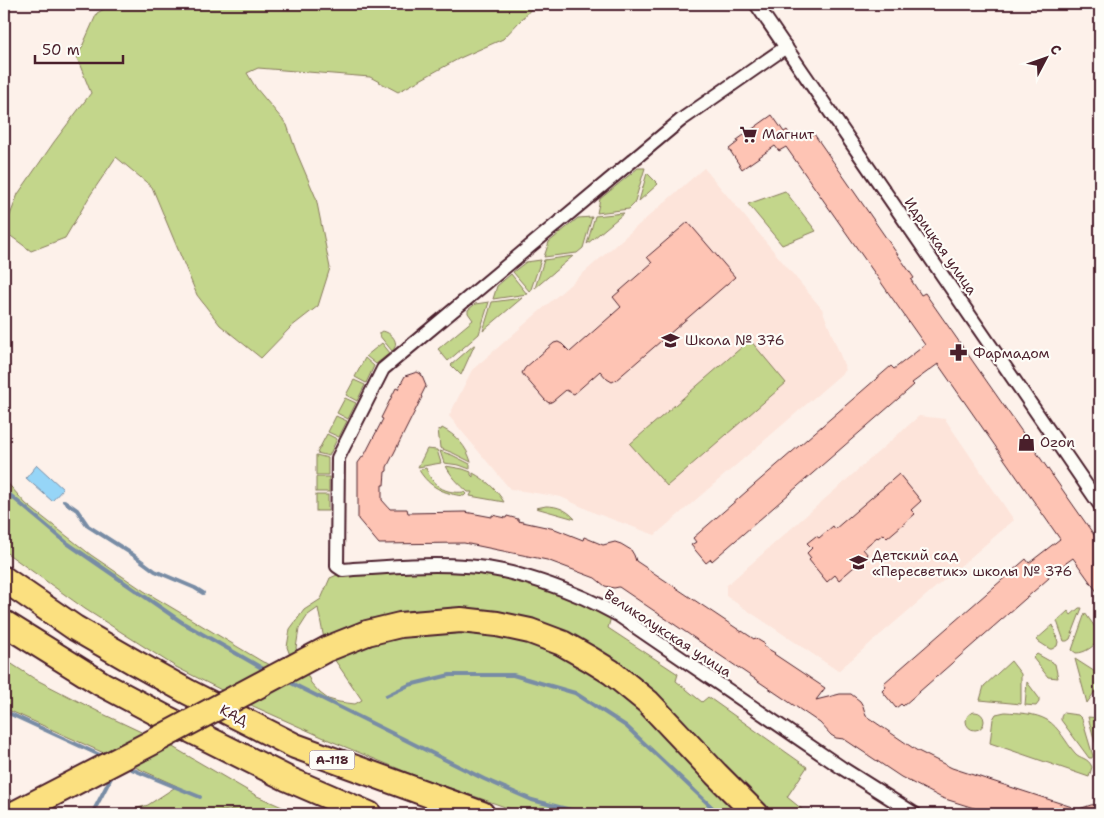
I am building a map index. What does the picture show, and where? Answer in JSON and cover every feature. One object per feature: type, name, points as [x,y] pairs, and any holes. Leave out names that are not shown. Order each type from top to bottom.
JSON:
[{"type":"highway","name":"КАД","points":[[4,578],[75,628],[188,692],[295,746],[482,814]]},
{"type":"highway","points":[[14,814],[327,649],[367,634],[400,625],[460,620],[497,624],[530,632],[562,643],[611,672],[648,702],[756,814]]},
{"type":"highway","name":"А-118","points":[[4,623],[102,684],[168,719],[288,779],[369,814]]},
{"type":"street","name":"Идрицкая улица","points":[[756,4],[1100,505]]},
{"type":"street","name":"Великолукская улица","points":[[786,47],[681,120],[383,370],[338,458],[337,566],[343,570],[428,565],[466,566],[522,576],[544,582],[585,598],[618,616],[842,768],[915,814]]},
{"type":"shaded area","name":"Школа № 376","points":[[704,168],[822,309],[846,370],[655,535],[595,513],[561,497],[510,489],[449,416],[472,370]]},
{"type":"shaded area","name":"Детский сад «Пересветик» школы № 376","points":[[919,416],[945,419],[1014,520],[838,671],[726,596],[726,586]]},
{"type":"green space","points":[[113,4],[536,4],[503,39],[460,58],[398,92],[370,77],[258,68],[247,73],[256,88],[287,125],[316,198],[330,268],[318,306],[291,327],[261,358],[220,325],[197,295],[152,187],[116,157],[65,238],[31,251],[4,231],[18,194],[91,93],[77,58],[97,13]]},
{"type":"green space","points":[[638,168],[645,168],[634,204],[629,209],[597,213],[600,199]]},
{"type":"green space","points":[[647,173],[658,184],[639,201]]},
{"type":"green space","points":[[785,191],[816,231],[782,245],[748,204]]},
{"type":"green space","points":[[624,213],[587,244],[595,216]]},
{"type":"green space","points":[[592,217],[583,248],[577,253],[544,257],[549,242],[578,218]]},
{"type":"green space","points":[[573,256],[535,288],[544,260]]},
{"type":"green space","points":[[541,260],[530,292],[513,272],[526,262]]},
{"type":"green space","points":[[511,274],[527,294],[493,299],[497,286]]},
{"type":"green space","points":[[522,298],[483,331],[492,302]]},
{"type":"green space","points":[[489,302],[479,334],[448,361],[438,349],[473,320],[468,310],[475,304]]},
{"type":"green space","points":[[382,331],[389,333],[394,338],[396,345],[392,351],[379,335]]},
{"type":"green space","points":[[750,340],[786,383],[667,486],[630,444]]},
{"type":"green space","points":[[382,343],[390,353],[376,364],[366,356]]},
{"type":"green space","points":[[475,344],[461,375],[451,365]]},
{"type":"green space","points":[[365,358],[374,366],[366,383],[355,377]]},
{"type":"green space","points":[[354,380],[365,385],[357,401],[346,395]]},
{"type":"green space","points":[[345,398],[356,403],[348,419],[337,413]]},
{"type":"green space","points":[[336,416],[347,421],[339,437],[328,432]]},
{"type":"green space","points":[[442,428],[460,442],[467,451],[471,462],[440,448],[438,429],[441,430]]},
{"type":"green space","points":[[327,434],[337,439],[329,456],[317,453]]},
{"type":"green space","points":[[427,449],[437,450],[441,463],[418,467]]},
{"type":"green space","points":[[440,451],[470,464],[470,469],[444,463]]},
{"type":"green space","points":[[316,455],[328,458],[328,475],[316,475]]},
{"type":"green space","points":[[446,466],[471,472],[473,477],[473,473],[478,476],[494,489],[504,502],[470,496],[472,492],[468,492],[461,486]]},
{"type":"green space","points":[[426,468],[432,480],[440,488],[466,494],[464,496],[438,489],[427,481],[419,470]]},
{"type":"green space","points":[[316,477],[329,477],[329,492],[316,492]]},
{"type":"green space","points":[[4,479],[26,504],[91,555],[144,591],[263,662],[297,675],[287,647],[290,629],[304,610],[321,599],[330,578],[342,573],[433,570],[478,573],[522,581],[556,592],[611,617],[608,628],[678,674],[676,681],[702,702],[708,697],[807,767],[787,797],[808,814],[767,814],[636,678],[596,649],[562,632],[481,612],[438,609],[403,613],[379,618],[324,639],[318,608],[308,615],[299,629],[296,648],[311,683],[320,693],[328,699],[355,704],[362,700],[332,656],[399,631],[506,632],[608,675],[747,814],[531,814],[508,808],[416,776],[331,741],[253,706],[176,667],[85,609],[4,551]]},
{"type":"green space","points":[[316,495],[328,495],[328,511],[316,511]]},
{"type":"green space","points":[[546,506],[562,509],[575,519],[536,508]]},
{"type":"green space","points":[[1079,608],[1082,608],[1070,639],[1064,641],[1057,621],[1068,611],[1071,615]]},
{"type":"green space","points":[[1085,613],[1100,634],[1100,640],[1092,647],[1076,653],[1072,650]]},
{"type":"green space","points":[[1053,625],[1058,642],[1057,646],[1050,649],[1036,640]]},
{"type":"green space","points":[[1037,654],[1055,664],[1058,678],[1048,677],[1033,658]]},
{"type":"green space","points":[[4,659],[35,679],[171,746],[257,796],[298,814],[255,814],[229,810],[203,814],[119,814],[148,805],[177,786],[4,708]]},
{"type":"green space","points":[[1075,659],[1100,675],[1100,684],[1087,703]]},
{"type":"green space","points":[[1011,661],[1021,674],[1021,704],[980,700],[984,686]]},
{"type":"green space","points":[[1027,682],[1039,698],[1036,706],[1025,705]]},
{"type":"green space","points":[[971,712],[979,712],[984,717],[982,728],[971,730],[966,725],[966,717]]},
{"type":"green space","points":[[1005,712],[1032,715],[1051,723],[1075,753],[1090,764],[1092,767],[1089,777],[990,743],[993,719],[996,714]]},
{"type":"green space","points":[[1063,713],[1078,715],[1082,719],[1092,758],[1089,758],[1061,720]]},
{"type":"green space","points":[[1088,717],[1100,718],[1100,760]]},
{"type":"water","points":[[37,465],[63,489],[52,501],[26,478]]},
{"type":"building","points":[[772,115],[784,132],[787,130],[794,141],[805,133],[808,137],[814,134],[914,278],[911,280],[921,295],[925,293],[1099,542],[1096,544],[1100,551],[1100,596],[1073,558],[1048,576],[1049,578],[903,706],[901,704],[896,708],[882,691],[886,687],[884,683],[1026,559],[1029,563],[1060,539],[938,364],[912,383],[914,385],[712,561],[711,559],[706,563],[691,545],[696,542],[693,538],[891,366],[894,369],[925,345],[786,147],[779,151],[775,146],[742,169],[729,149],[738,142],[737,140]]},
{"type":"building","points":[[688,222],[735,277],[616,380],[612,382],[600,371],[574,394],[566,390],[549,403],[545,400],[522,373],[525,368],[554,343],[562,344],[570,352],[621,307],[613,297],[652,263],[647,257]]},
{"type":"building","points":[[417,372],[421,374],[426,386],[387,467],[384,485],[382,485],[382,500],[390,509],[407,509],[408,513],[465,512],[492,517],[492,515],[506,518],[507,516],[518,519],[518,521],[555,529],[583,540],[584,537],[603,545],[615,542],[621,544],[631,550],[636,561],[742,632],[765,644],[763,646],[825,688],[816,700],[840,694],[851,694],[860,701],[866,716],[916,750],[952,768],[1072,807],[1070,812],[1100,804],[1100,814],[993,814],[942,798],[901,777],[844,739],[831,735],[820,723],[619,587],[605,586],[595,578],[547,560],[464,543],[379,544],[358,519],[358,463],[364,456],[383,419],[381,418],[396,388],[398,389],[405,376]]},
{"type":"building","points":[[899,474],[921,501],[911,510],[915,514],[887,538],[883,534],[863,549],[868,555],[839,580],[835,575],[827,582],[809,560],[811,558],[807,553],[812,548],[807,543],[816,536],[819,538],[833,526],[835,529]]},
{"type":"waterway","points":[[4,490],[67,543],[183,623],[267,671]]},
{"type":"waterway","points":[[64,501],[77,510],[88,526],[155,571],[203,593]]},
{"type":"waterway","points":[[386,696],[409,685],[450,675],[513,675],[575,693],[626,726],[719,814]]},
{"type":"waterway","points":[[287,681],[484,779],[532,800],[586,814]]},
{"type":"waterway","points":[[4,711],[104,757]]},
{"type":"waterway","points":[[124,766],[200,797]]},
{"type":"waterway","points":[[92,814],[114,772]]},
{"type":"place","name":"Магнит","points":[[748,134]]},
{"type":"place","name":"Школа № 376","points":[[671,340]]},
{"type":"place","name":"Фармадом","points":[[959,353]]},
{"type":"place","name":"Ozon","points":[[1026,442]]},
{"type":"place","name":"Детский сад «Пересветик» школы № 376","points":[[858,563]]}]
